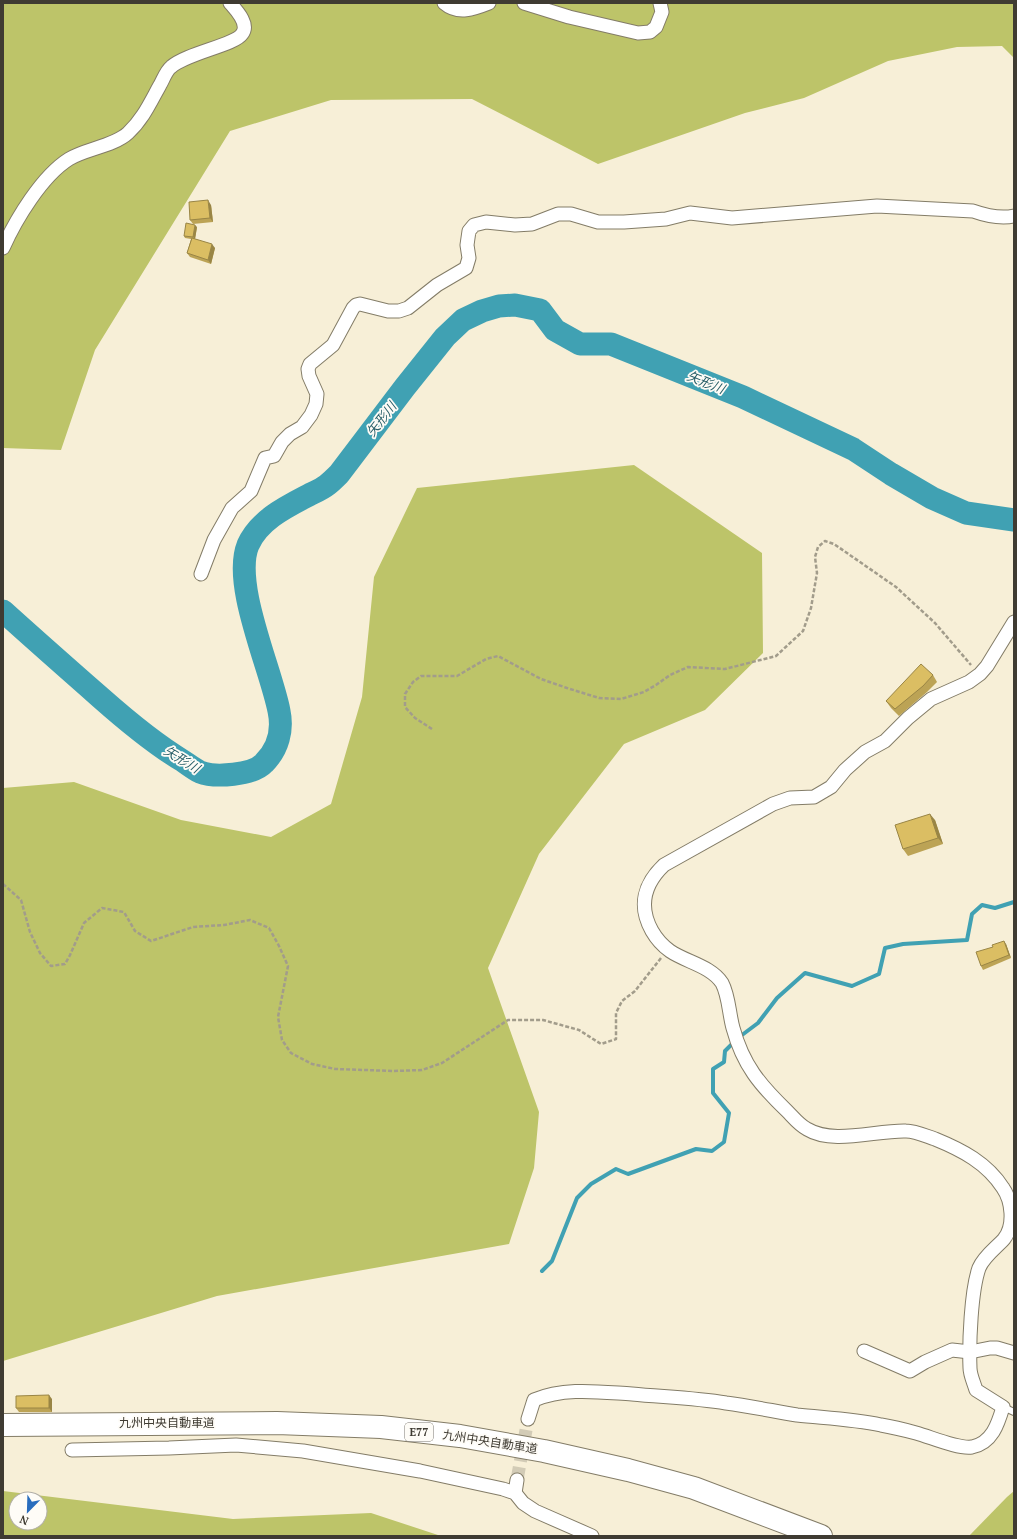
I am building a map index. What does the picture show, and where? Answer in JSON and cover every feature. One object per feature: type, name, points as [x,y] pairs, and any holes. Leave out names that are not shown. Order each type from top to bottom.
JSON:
[{"type":"highway","name":"九州中央自動車道","points":[[3,1425],[277,1423],[381,1427],[460,1436],[544,1451],[628,1470],[694,1488],[821,1536]]},
{"type":"highway","name":"九州中央自動車道","points":[[3,1436],[226,1433],[305,1435],[444,1446],[507,1455],[626,1480],[714,1507],[792,1536]]},
{"type":"street","points":[[3,248],[14,225],[25,208],[49,177],[70,158],[103,146],[126,135],[142,119],[170,68],[186,57],[235,40],[243,34],[244,27],[242,17],[230,3]]},
{"type":"street","points":[[444,3],[454,9],[464,11],[490,3]]},
{"type":"street","points":[[524,3],[595,24],[638,33],[650,32],[656,28],[662,12],[660,3]]},
{"type":"street","points":[[201,574],[214,540],[232,508],[252,491],[265,458],[274,456],[282,442],[290,434],[302,427],[311,415],[316,404],[317,394],[309,376],[308,370],[310,364],[333,345],[353,308],[360,304],[388,311],[399,311],[408,308],[437,285],[466,268],[469,258],[467,245],[469,231],[474,225],[486,222],[515,226],[532,224],[558,214],[570,214],[598,222],[624,222],[666,219],[690,213],[732,218],[877,206],[973,211],[988,216],[1004,218],[1014,216]]},
{"type":"street","points":[[528,1419],[534,1400],[545,1396],[571,1391],[602,1392],[724,1402],[797,1415],[881,1424],[915,1432],[960,1446],[970,1447],[985,1441],[992,1435],[1009,1410],[976,1390],[970,1370],[974,1289],[979,1267],[985,1258],[1006,1237],[1011,1222],[1011,1207],[1004,1189],[984,1165],[973,1157],[948,1144],[924,1135],[908,1131],[823,1136],[806,1129],[769,1093],[750,1071],[740,1052],[733,1030],[726,995],[721,983],[712,973],[669,950],[655,936],[650,927],[644,908],[644,898],[655,874],[664,865],[774,804],[790,798],[814,797],[831,788],[846,770],[865,752],[886,741],[908,718],[931,699],[969,682],[980,674],[987,666],[1014,622]]},
{"type":"street","points":[[864,1351],[910,1371],[952,1350],[970,1352],[997,1348],[1014,1353]]},
{"type":"street","points":[[72,1450],[236,1445],[303,1451],[516,1487],[524,1503],[535,1510],[592,1536]]},
{"type":"path","points":[[432,729],[415,718],[405,707],[405,694],[413,682],[421,676],[457,676],[486,659],[498,656],[541,679],[599,698],[621,699],[644,692],[670,675],[688,668],[725,670],[776,656],[803,631],[811,608],[817,574],[815,557],[818,546],[825,541],[834,544],[896,587],[935,623],[980,674]]},
{"type":"path","points":[[3,884],[20,900],[30,932],[40,953],[51,966],[65,964],[84,923],[102,908],[124,912],[135,931],[151,940],[193,927],[224,925],[250,920],[269,928],[288,966],[278,1017],[282,1040],[291,1053],[312,1064],[336,1069],[394,1071],[422,1070],[442,1063],[508,1020],[543,1020],[579,1030],[601,1044],[616,1039],[616,1013],[622,1001],[635,991],[658,961],[669,950]]},
{"type":"green space","points":[[3,3],[1014,3],[1014,58],[1002,46],[957,47],[888,61],[804,98],[745,113],[598,164],[472,99],[331,100],[230,131],[95,350],[61,450],[3,448]]},
{"type":"green space","points":[[634,465],[762,553],[763,653],[705,710],[624,744],[539,854],[488,968],[539,1112],[534,1168],[509,1244],[217,1296],[3,1361],[3,788],[74,782],[181,820],[271,837],[331,804],[362,697],[374,577],[417,488]]},
{"type":"green space","points":[[3,1491],[8,1492],[8,1531],[48,1531],[48,1496],[233,1519],[371,1513],[441,1536],[3,1536]]},
{"type":"green space","points":[[1014,1491],[1014,1536],[969,1536],[1007,1497]]},
{"type":"building","points":[[208,200],[210,218],[190,220],[189,202]]},
{"type":"building","points":[[186,223],[195,225],[193,237],[184,236]]},
{"type":"building","points":[[192,238],[212,244],[208,260],[187,253]]},
{"type":"building","points":[[921,664],[933,675],[923,686],[895,709],[886,701]]},
{"type":"building","points":[[930,814],[938,838],[903,849],[895,825]]},
{"type":"building","points":[[1004,941],[1009,955],[981,966],[976,952],[993,947],[992,945]]},
{"type":"building","points":[[49,1395],[49,1408],[16,1408],[16,1396]]},
{"type":"waterway","name":"矢形川","points":[[3,611],[130,723],[161,747],[196,770],[207,774],[224,775],[243,773],[259,767],[273,752],[280,732],[280,718],[275,693],[254,627],[249,604],[245,581],[244,562],[248,545],[253,536],[266,521],[291,504],[323,488],[339,474],[445,337],[463,320],[482,311],[499,306],[515,305],[540,310],[555,330],[580,344],[611,344],[743,397],[853,449],[891,474],[932,498],[966,513],[1014,520]]},
{"type":"waterway","points":[[542,1271],[552,1261],[577,1198],[591,1184],[616,1169],[628,1174],[696,1149],[712,1151],[724,1142],[729,1113],[713,1093],[713,1069],[724,1062],[725,1051],[738,1038],[758,1023],[777,998],[805,973],[852,986],[879,974],[885,948],[903,944],[967,940],[972,914],[982,905],[995,908],[1014,902]]},
{"type":"tunnel","points":[[517,1480],[528,1419]]}]
